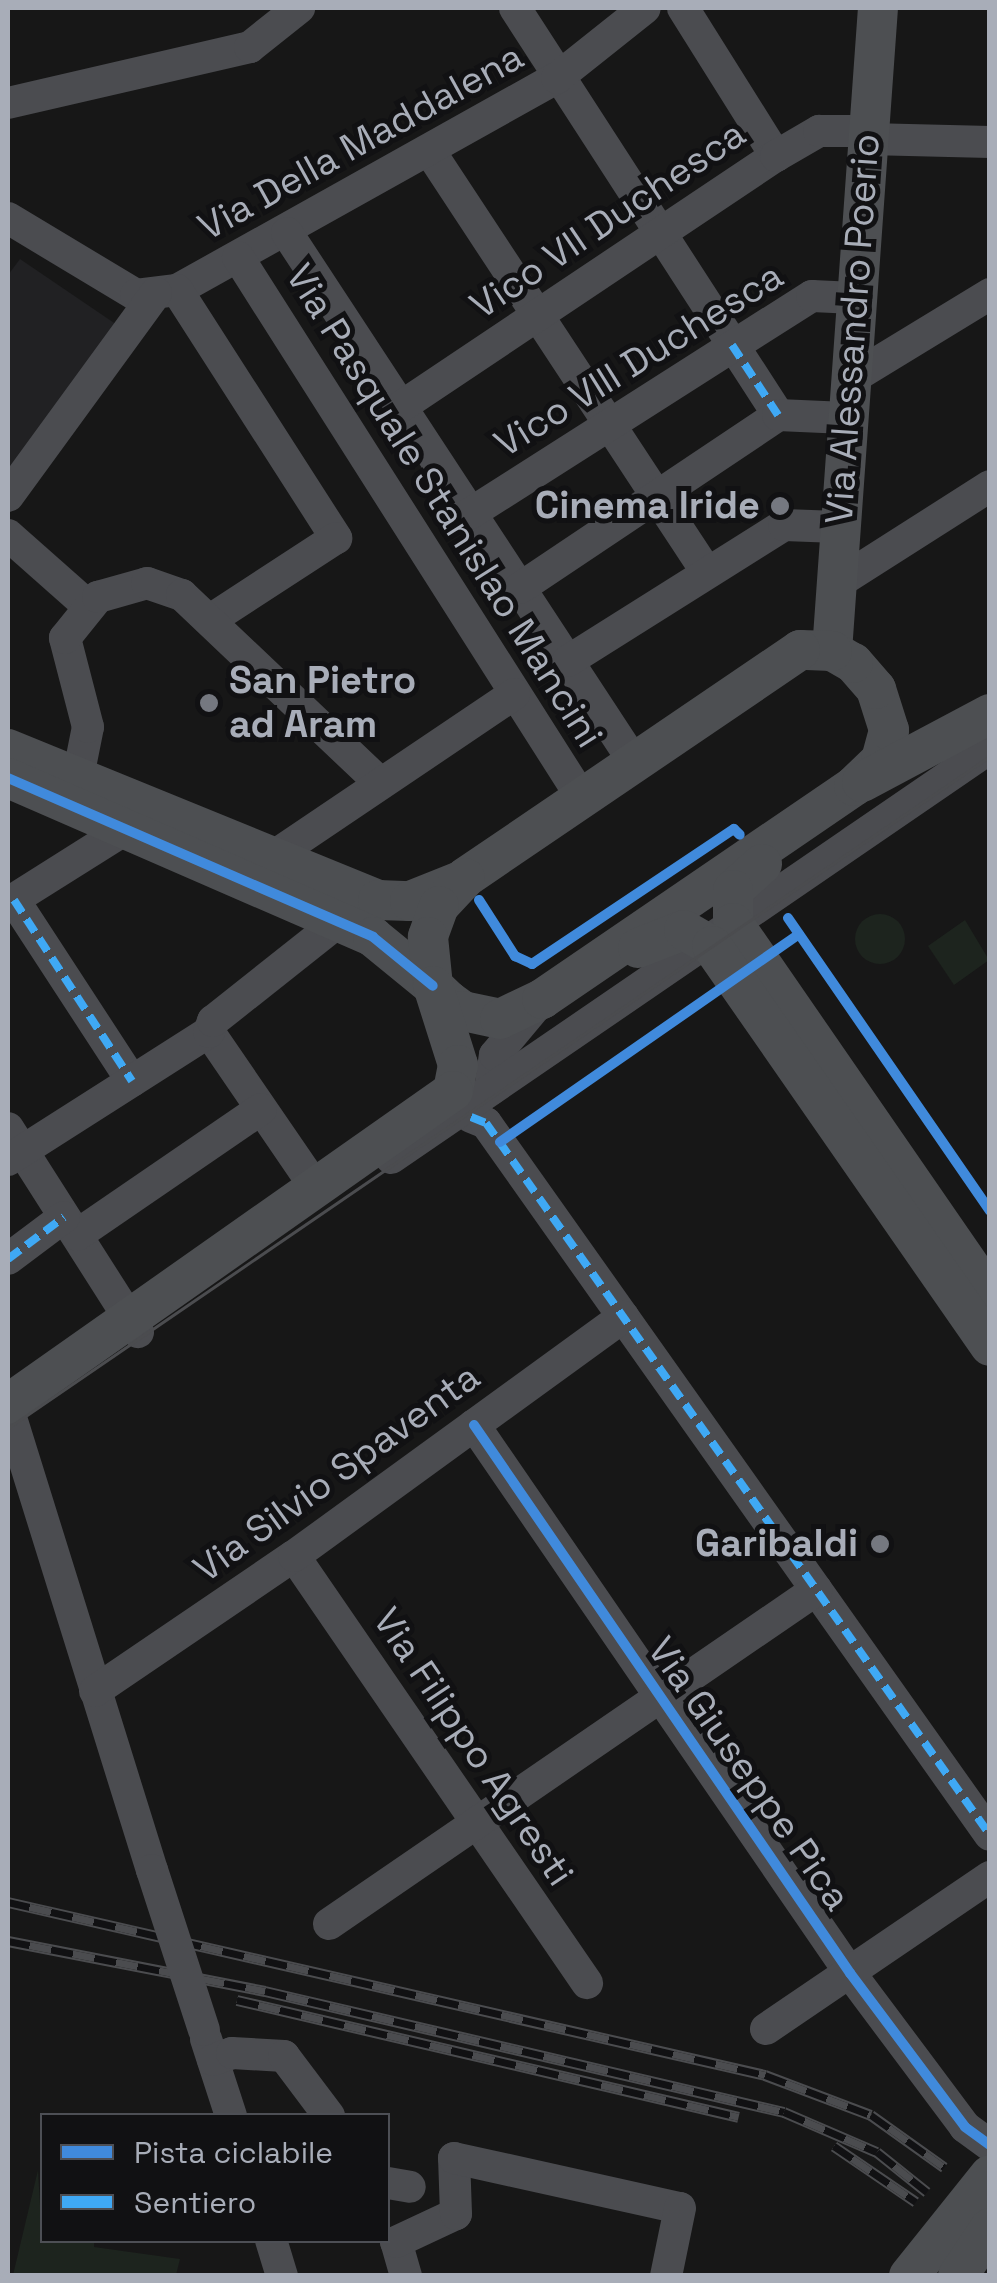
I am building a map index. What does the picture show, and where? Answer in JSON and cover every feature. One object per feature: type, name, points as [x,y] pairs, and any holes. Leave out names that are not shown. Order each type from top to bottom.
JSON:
[{"type":"main road","name":"Via Alessandro Poerio","points":[[832,650],[833,586],[878,8]]},
{"type":"main road","points":[[8,749],[268,860],[378,900],[410,901],[465,878],[789,655],[832,650],[865,674],[888,716],[881,760],[854,786]]},
{"type":"main road","points":[[8,778],[373,937],[463,1011],[486,1020],[509,1017],[542,1000],[854,786],[981,730]]},
{"type":"main road","points":[[720,932],[733,890],[797,822]]},
{"type":"main road","points":[[9,1412],[317,1190],[469,1102],[432,986],[431,921],[465,878]]},
{"type":"main road","points":[[584,970],[666,933],[720,932]]},
{"type":"main road","points":[[720,932],[990,1296]]},
{"type":"main road","points":[[720,932],[990,1346]]},
{"type":"main road","points":[[908,2276],[990,2175]]},
{"type":"main road","points":[[958,2276],[990,2228]]},
{"type":"street","points":[[8,103],[250,47],[299,8]]},
{"type":"street","points":[[515,8],[778,415]]},
{"type":"street","name":"Via Della Maddalena","points":[[166,292],[287,233],[557,78],[645,8]]},
{"type":"street","points":[[683,8],[776,156]]},
{"type":"street","name":"Vico VII Duchesca","points":[[402,406],[658,233],[819,131],[990,142]]},
{"type":"street","points":[[428,150],[706,571]]},
{"type":"street","points":[[8,218],[136,295],[166,292]]},
{"type":"street","name":"Via Pasquale Stanislao Mancini","points":[[287,233],[634,762]]},
{"type":"street","name":"Via Pasquale Stanislao Mancini","points":[[238,256],[582,798]]},
{"type":"street","points":[[166,292],[336,538],[210,620]]},
{"type":"street","points":[[8,496],[166,292]]},
{"type":"street","points":[[520,588],[778,415],[848,399],[990,294]]},
{"type":"street","name":"Vico VIII Duchesca","points":[[472,513],[812,296],[856,298]]},
{"type":"street","points":[[833,586],[990,486]]},
{"type":"street","points":[[568,662],[784,525],[838,527]]},
{"type":"street","points":[[8,534],[87,604]]},
{"type":"street","points":[[78,776],[88,726],[64,645],[69,626],[87,604],[125,585],[157,584],[182,595],[210,620],[378,782]]},
{"type":"street","points":[[268,860],[378,782],[514,694]]},
{"type":"street","points":[[210,1032],[11,1147],[71,1226],[134,1325],[418,1140],[720,932],[981,730]]},
{"type":"street","points":[[127,828],[11,902],[132,1080]]},
{"type":"street","points":[[317,1190],[210,1032],[212,1020],[338,922]]},
{"type":"street","points":[[418,1140],[469,1102],[496,1055],[542,1000]]},
{"type":"street","points":[[469,1102],[990,1836]]},
{"type":"street","points":[[8,1260],[71,1226],[261,1109]]},
{"type":"street","name":"Via Silvio Spaventa","points":[[95,1691],[294,1556],[623,1317]]},
{"type":"street","points":[[9,1412],[230,2113]]},
{"type":"street","name":"Via Giuseppe Pica","points":[[474,1425],[850,1973],[966,2127],[990,2145]]},
{"type":"street","name":"Via Filippo Agresti","points":[[294,1556],[587,1983]]},
{"type":"street","points":[[328,1924],[816,1590]]},
{"type":"street","points":[[766,2030],[990,1877]]},
{"type":"street","points":[[208,2045],[232,2053],[284,2056],[327,2113]]},
{"type":"street","points":[[406,2276],[396,2242],[456,2214],[454,2158],[680,2208],[666,2276]]},
{"type":"street","points":[[271,2243],[282,2276]]},
{"type":"shaded area","points":[[20,259],[126,331],[8,481],[8,275]]},
{"type":"shaded area","points":[[880,914],[898,921],[905,939],[898,957],[880,964],[862,957],[855,939],[862,921]]},
{"type":"shaded area","points":[[965,920],[989,960],[954,985],[928,946]]},
{"type":"shaded area","points":[[38,2170],[40,2243],[94,2243],[94,2247],[180,2259],[176,2275],[13,2275]]},
{"type":"tram line","points":[[8,1428],[990,756]]},
{"type":"railway","points":[[8,1902],[765,2075],[871,2115],[944,2167]]},
{"type":"railway","points":[[8,1941],[265,1991],[784,2112],[877,2152],[927,2192]]},
{"type":"railway","points":[[237,2000],[739,2117]]},
{"type":"railway","points":[[834,2146],[916,2202]]},
{"type":"marked path","points":[[732,345],[778,415]]},
{"type":"marked path","points":[[14,900],[132,1081]]},
{"type":"marked path","points":[[471,1117],[486,1123],[990,1835]]},
{"type":"marked path","points":[[8,1259],[64,1217]]},
{"type":"cycle path","points":[[8,778],[373,937],[433,986]]},
{"type":"cycle path","points":[[479,900],[515,956],[532,964],[734,829],[740,835]]},
{"type":"cycle path","points":[[788,918],[990,1211]]},
{"type":"cycle path","points":[[500,1142],[799,934]]},
{"type":"cycle path","points":[[474,1425],[850,1973],[965,2127],[990,2145]]},
{"type":"place","name":"Cinema Iride","points":[[780,506]]},
{"type":"place","name":"San Pietro ad Aram","points":[[209,703]]},
{"type":"place","name":"Garibaldi","points":[[880,1544]]}]
